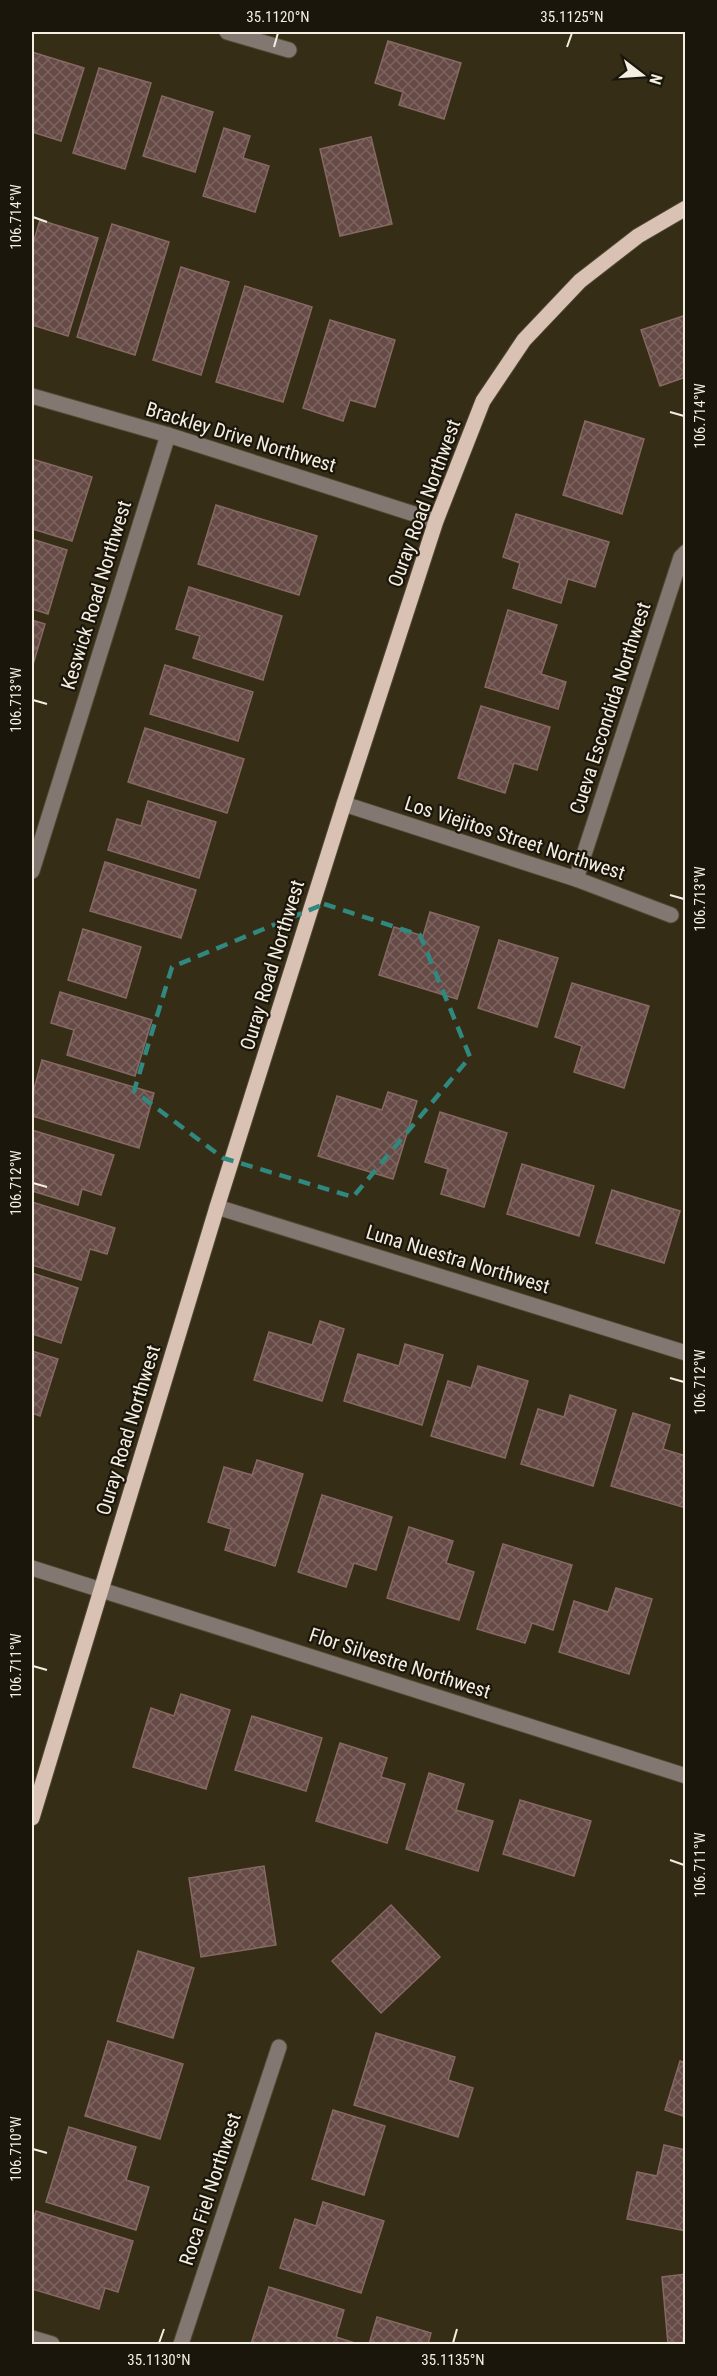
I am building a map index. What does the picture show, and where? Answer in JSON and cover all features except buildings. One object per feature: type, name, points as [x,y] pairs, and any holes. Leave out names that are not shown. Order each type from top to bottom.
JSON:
[{"type":"main road","name":"Ouray Road Northwest","points":[[32,1818],[217,1207],[344,804],[436,522],[483,401],[524,340],[580,281],[638,236],[686,208]]},
{"type":"street","points":[[227,32],[289,50]]},
{"type":"street","name":"Brackley Drive Northwest","points":[[32,396],[168,435],[436,522]]},
{"type":"street","name":"Keswick Road Northwest","points":[[32,871],[168,435]]},
{"type":"street","name":"Cueva Escondida Northwest","points":[[576,879],[677,568],[686,552]]},
{"type":"street","name":"Los Viejitos Street Northwest","points":[[344,804],[576,879],[671,915]]},
{"type":"street","name":"Luna Nuestra Northwest","points":[[217,1207],[686,1353]]},
{"type":"street","name":"Flor Silvestre Northwest","points":[[32,1568],[686,1776]]},
{"type":"street","name":"Roca Fiel Northwest","points":[[181,2344],[279,2047]]},
{"type":"street","points":[[32,2338],[52,2344]]},
{"type":"highlighted area","points":[[324,904],[420,935],[470,1057],[353,1197],[223,1158],[134,1091],[172,967]]}]
